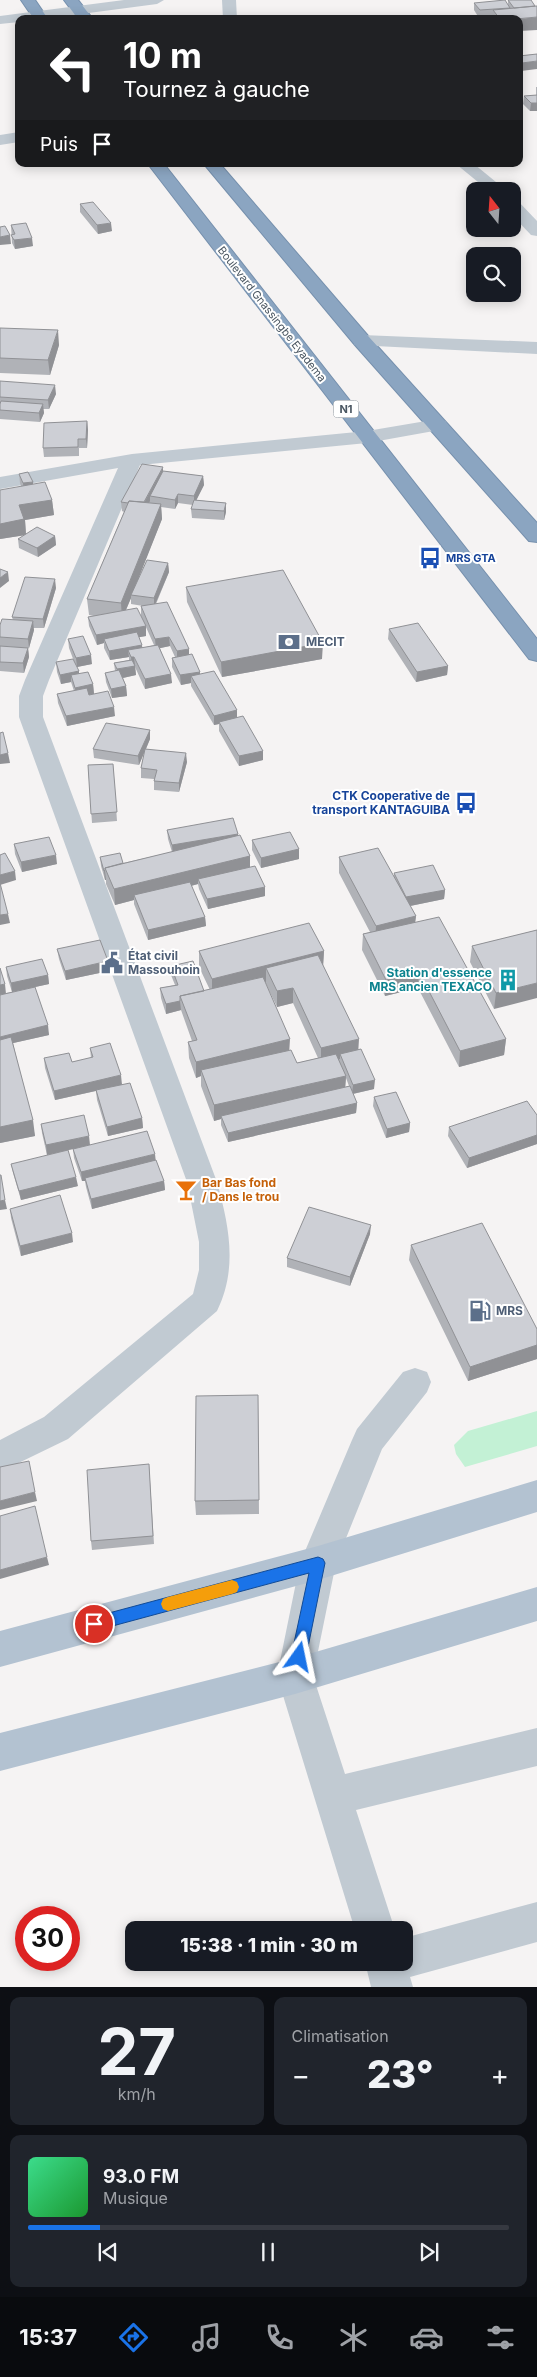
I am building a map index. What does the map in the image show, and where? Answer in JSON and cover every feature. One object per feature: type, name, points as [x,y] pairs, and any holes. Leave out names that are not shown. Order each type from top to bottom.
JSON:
[{"type":"highway","points":[[28,0],[39,15]]},
{"type":"highway","name":"Boulevard Gnassingbe Eyadema","points":[[158,167],[537,654]]},
{"type":"highway","points":[[215,167],[362,341],[537,536]]},
{"type":"main road","points":[[0,1649],[318,1563],[537,1496]]},
{"type":"main road","points":[[0,1752],[295,1676],[537,1604]]},
{"type":"street","points":[[51,15],[157,0]]},
{"type":"street","points":[[228,0],[230,15]]},
{"type":"street","points":[[0,20],[15,19]]},
{"type":"street","points":[[0,140],[15,138]]},
{"type":"street","points":[[468,167],[487,182]]},
{"type":"street","points":[[521,215],[537,230]]},
{"type":"street","points":[[362,341],[537,348]]},
{"type":"street","points":[[0,483],[132,460],[367,436],[438,425]]},
{"type":"street","points":[[0,1457],[56,1428],[206,1302],[215,1278],[216,1240],[202,1182],[30,717],[31,696],[37,680],[132,460]]},
{"type":"street","points":[[372,1921],[295,1676],[318,1563],[369,1440],[415,1382]]},
{"type":"street","points":[[334,1796],[537,1747]]},
{"type":"street","points":[[413,1956],[537,1922]]},
{"type":"street","points":[[387,1971],[392,1987]]},
{"type":"green space","points":[[537,1411],[537,1446],[465,1467],[456,1454],[454,1445],[468,1431]]},
{"type":"building","points":[[505,0],[510,8],[480,10],[474,3]]},
{"type":"building","points":[[508,0],[531,0],[535,6],[514,8]]},
{"type":"building","points":[[537,6],[537,17],[523,18],[523,15],[497,15],[493,10]]},
{"type":"building","points":[[537,54],[537,61],[523,63],[523,56]]},
{"type":"building","points":[[537,95],[537,103],[531,103],[524,96]]},
{"type":"building","points":[[93,202],[111,223],[97,225],[80,204]]},
{"type":"building","points":[[26,223],[32,238],[14,240],[11,235],[15,234],[11,225]]},
{"type":"building","points":[[5,226],[10,235],[0,237],[0,227]]},
{"type":"building","points":[[0,328],[58,330],[48,360],[0,358]]},
{"type":"building","points":[[0,381],[55,385],[48,400],[0,397]]},
{"type":"building","points":[[1,401],[43,404],[39,413],[0,410]]},
{"type":"building","points":[[87,421],[86,439],[78,439],[78,447],[43,448],[44,423]]},
{"type":"building","points":[[142,464],[163,467],[144,502],[121,502]]},
{"type":"building","points":[[163,471],[203,476],[194,496],[178,494],[175,500],[150,496]]},
{"type":"building","points":[[28,472],[33,482],[23,483],[19,474]]},
{"type":"building","points":[[45,482],[52,500],[19,505],[24,519],[0,524],[0,490]]},
{"type":"building","points":[[194,500],[226,503],[224,511],[191,509]]},
{"type":"building","points":[[129,501],[161,504],[121,603],[87,599]]},
{"type":"building","points":[[37,527],[55,536],[37,548],[18,539]]},
{"type":"building","points":[[147,560],[168,563],[154,598],[131,595]]},
{"type":"building","points":[[0,569],[8,572],[0,578]]},
{"type":"building","points":[[283,570],[323,643],[221,662],[186,587]]},
{"type":"building","points":[[25,577],[55,579],[43,619],[12,617]]},
{"type":"building","points":[[167,602],[189,649],[177,651],[169,637],[155,639],[141,606]]},
{"type":"building","points":[[137,608],[146,626],[96,635],[88,617]]},
{"type":"building","points":[[2,619],[33,621],[28,639],[0,637]]},
{"type":"building","points":[[418,623],[448,666],[417,672],[389,629]]},
{"type":"building","points":[[137,632],[142,645],[109,651],[104,639]]},
{"type":"building","points":[[83,636],[91,655],[76,658],[68,639]]},
{"type":"building","points":[[158,645],[171,674],[145,679],[134,657],[131,657],[128,650]]},
{"type":"building","points":[[0,646],[28,648],[23,663],[0,662]]},
{"type":"building","points":[[192,654],[200,672],[180,675],[172,658]]},
{"type":"building","points":[[73,659],[79,671],[60,675],[56,662]]},
{"type":"building","points":[[132,660],[135,666],[117,669],[114,663]]},
{"type":"building","points":[[119,670],[126,686],[111,689],[105,673]]},
{"type":"building","points":[[214,671],[237,710],[214,716],[191,676]]},
{"type":"building","points":[[88,672],[93,684],[75,688],[71,675]]},
{"type":"building","points":[[87,688],[89,695],[108,691],[114,707],[66,716],[57,694]]},
{"type":"building","points":[[243,716],[263,751],[239,756],[219,722]]},
{"type":"building","points":[[106,723],[150,730],[138,756],[93,749]]},
{"type":"building","points":[[3,732],[8,753],[0,755],[0,733]]},
{"type":"building","points":[[145,749],[186,753],[179,783],[154,781],[157,770],[141,768]]},
{"type":"building","points":[[113,764],[117,812],[91,814],[88,765]]},
{"type":"building","points":[[233,818],[238,834],[172,845],[167,830]]},
{"type":"building","points":[[290,832],[299,849],[261,858],[252,840]]},
{"type":"building","points":[[240,835],[250,856],[114,889],[105,868]]},
{"type":"building","points":[[49,837],[56,855],[21,862],[14,844]]},
{"type":"building","points":[[378,848],[416,916],[376,926],[339,857]]},
{"type":"building","points":[[5,853],[15,871],[0,875],[0,855]]},
{"type":"building","points":[[120,853],[123,863],[105,868],[104,871],[100,857]]},
{"type":"building","points":[[433,865],[445,890],[406,897],[394,873]]},
{"type":"building","points":[[255,866],[265,887],[207,899],[198,879]]},
{"type":"building","points":[[190,882],[205,917],[148,930],[134,895]]},
{"type":"building","points":[[0,883],[8,914],[0,915]]},
{"type":"building","points":[[439,917],[506,1039],[460,1051],[419,972],[386,980],[363,934]]},
{"type":"building","points":[[309,923],[324,951],[212,979],[199,951]]},
{"type":"building","name":"Station d'essence MRS ancien TEXACO","points":[[537,930],[537,983],[496,993],[472,946]]},
{"type":"building","points":[[100,940],[108,961],[65,971],[57,949]]},
{"type":"building","points":[[318,955],[359,1039],[321,1048],[293,988],[277,991],[266,968]]},
{"type":"building","points":[[42,959],[48,975],[11,983],[6,967]]},
{"type":"building","points":[[193,961],[204,991],[180,996],[180,1001],[166,1004],[160,988],[178,985],[171,966]]},
{"type":"building","points":[[0,968],[5,984],[0,985]]},
{"type":"building","points":[[263,977],[290,1039],[196,1062],[188,1042],[197,1040],[180,996]]},
{"type":"building","points":[[35,987],[48,1025],[0,1037],[0,995]]},
{"type":"building","points":[[11,1037],[33,1120],[0,1127],[0,1040]]},
{"type":"building","points":[[110,1043],[121,1075],[54,1091],[44,1058],[69,1053],[72,1062],[93,1057],[90,1048]]},
{"type":"building","points":[[361,1049],[375,1080],[353,1085],[340,1054]]},
{"type":"building","points":[[291,1050],[297,1063],[336,1054],[346,1076],[214,1105],[201,1070]]},
{"type":"building","points":[[130,1083],[142,1118],[107,1127],[96,1090]]},
{"type":"building","points":[[350,1086],[357,1103],[228,1133],[221,1116]]},
{"type":"building","points":[[396,1092],[410,1123],[387,1129],[374,1097]]},
{"type":"building","points":[[527,1101],[537,1115],[537,1135],[469,1158],[449,1127]]},
{"type":"building","points":[[84,1115],[89,1136],[46,1145],[41,1124]]},
{"type":"building","points":[[147,1131],[155,1154],[81,1172],[73,1149]]},
{"type":"building","points":[[68,1150],[76,1177],[19,1191],[11,1164]]},
{"type":"building","points":[[156,1160],[164,1181],[91,1199],[85,1178]]},
{"type":"building","points":[[0,1175],[5,1200],[0,1201]]},
{"type":"building","points":[[60,1195],[72,1233],[20,1246],[10,1209]]},
{"type":"building","points":[[309,1207],[371,1225],[350,1277],[287,1258]]},
{"type":"building","points":[[482,1223],[537,1329],[537,1345],[470,1367],[411,1245]]},
{"type":"building","points":[[258,1395],[259,1500],[195,1501],[196,1396]]},
{"type":"building","points":[[29,1461],[35,1492],[0,1501],[0,1467]]},
{"type":"building","points":[[149,1464],[153,1536],[91,1541],[87,1470]]},
{"type":"building","points":[[35,1506],[47,1557],[0,1570],[0,1516]]},
{"type":"slow traffic","points":[[168,1604],[232,1587]]},
{"type":"place","name":"MRS GTA","points":[[430,558]]},
{"type":"place","name":"MECIT","points":[[289,642]]},
{"type":"place","name":"CTK Cooperative de transport KANTAGUIBA","points":[[466,803]]},
{"type":"place","name":"État civil Massouhoin","points":[[112,963]]},
{"type":"place","name":"Station d'essence MRS ancien TEXACO","points":[[508,980]]},
{"type":"place","name":"Bar Bas fond / Dans le trou","points":[[186,1190]]},
{"type":"place","name":"MRS","points":[[480,1311]]},
{"type":"route","points":[[94,1624],[318,1563],[299,1657]]}]
